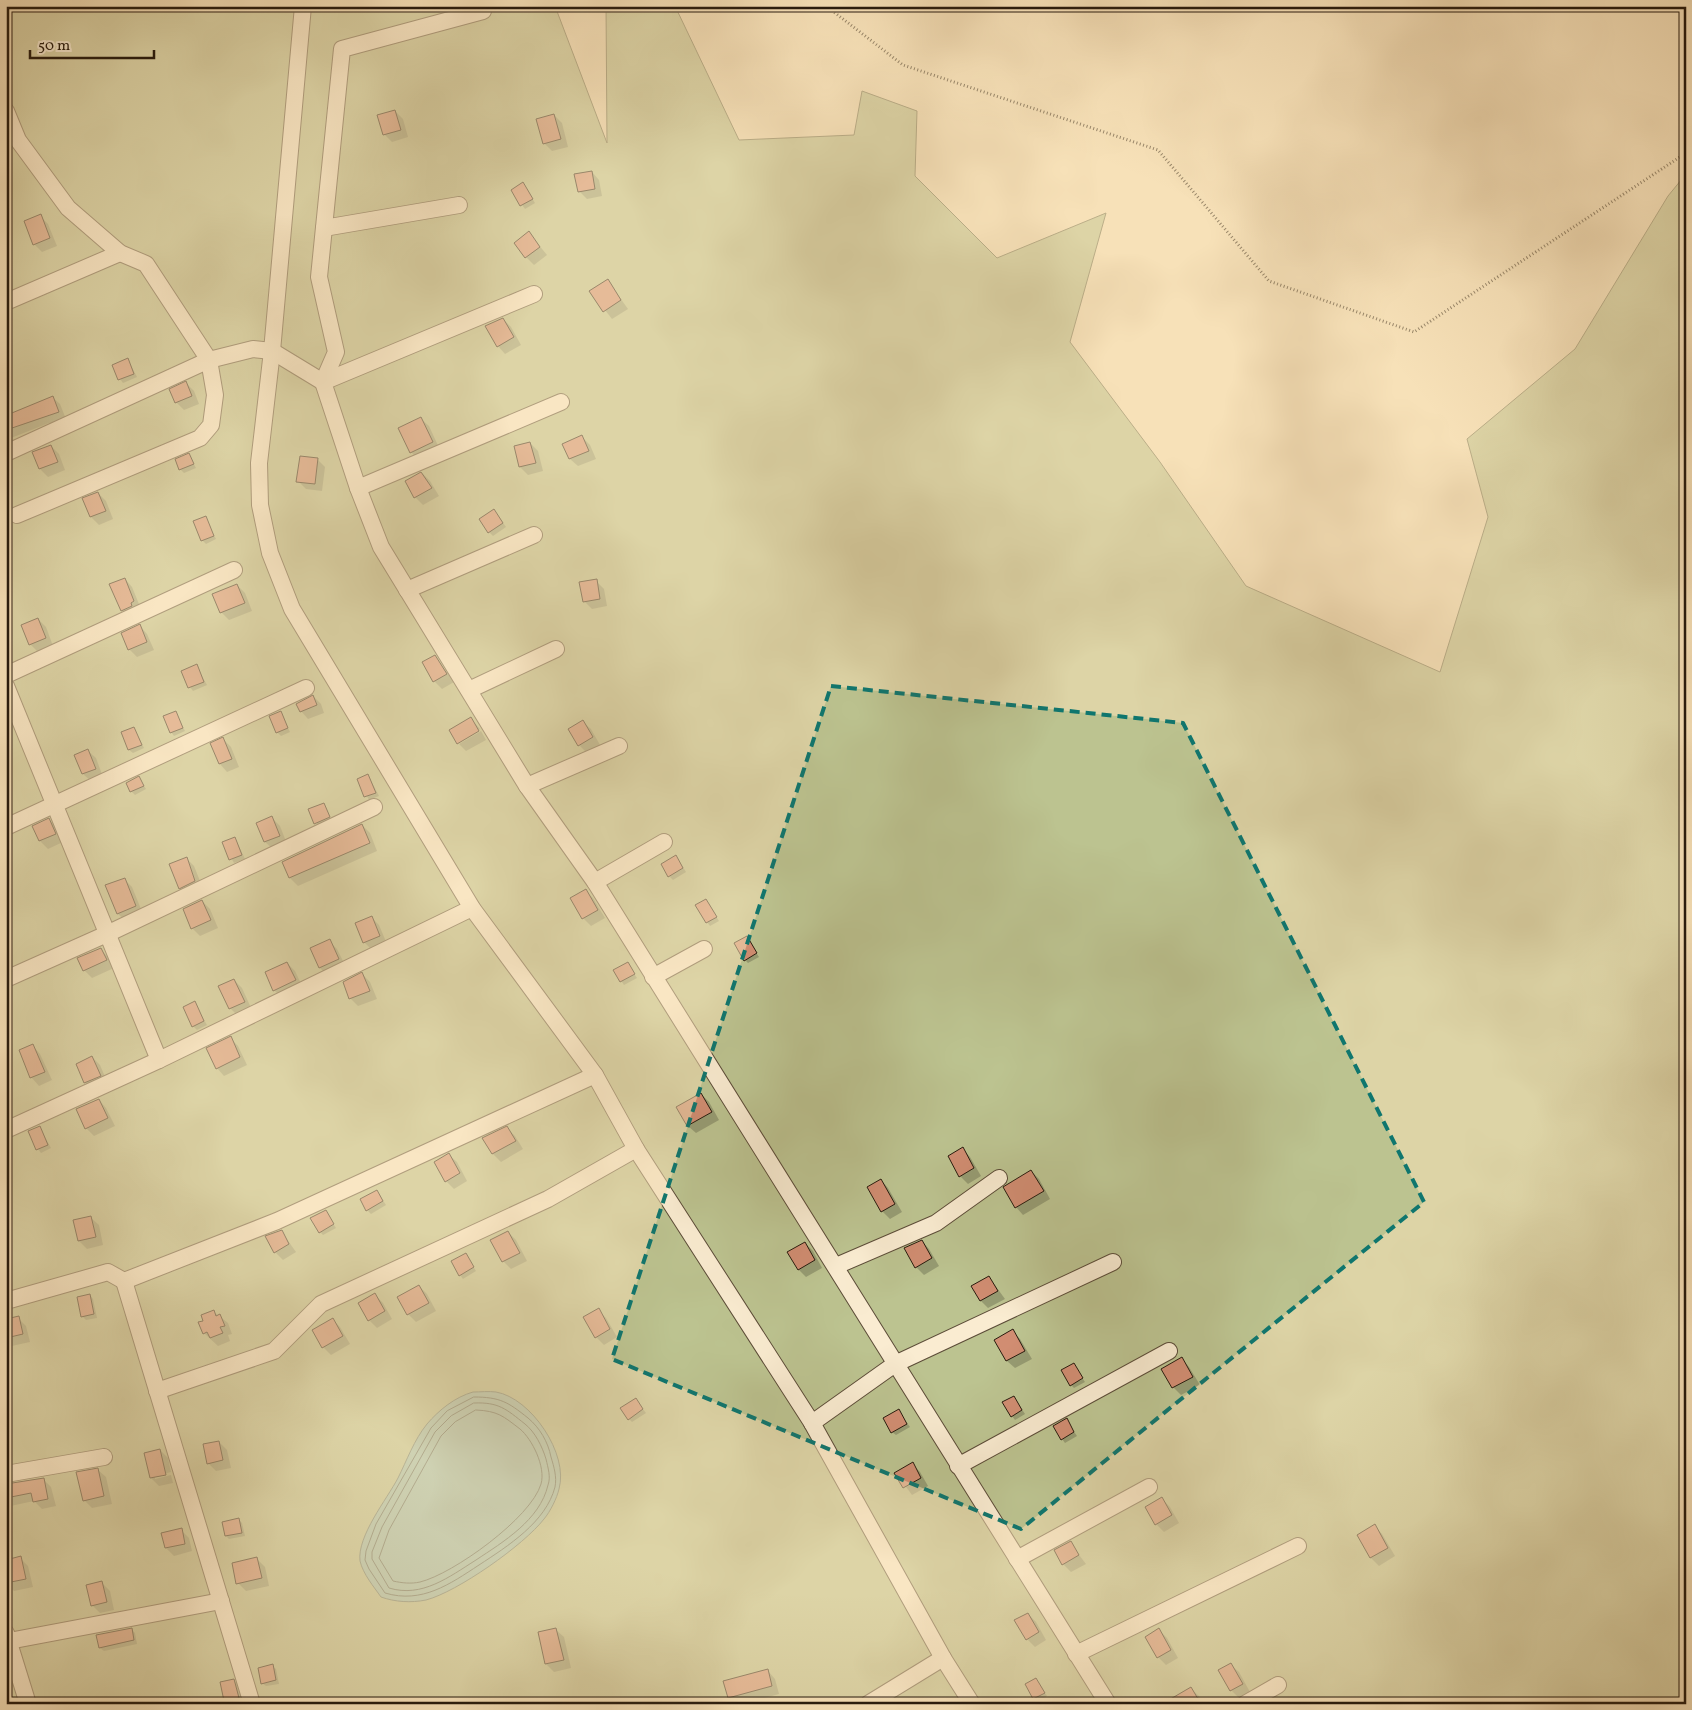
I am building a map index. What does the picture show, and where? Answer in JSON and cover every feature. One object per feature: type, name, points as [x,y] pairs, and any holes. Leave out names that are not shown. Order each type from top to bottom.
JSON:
[{"type":"street","points":[[303,6],[272,351],[259,463],[260,505],[270,553],[292,609],[472,908],[594,1075],[636,1149],[812,1423],[944,1658],[972,1704]]},
{"type":"street","points":[[323,382],[336,352],[319,277],[342,49],[483,11]]},
{"type":"street","points":[[6,111],[12,143],[68,208],[120,253],[146,264],[209,360],[215,394],[211,425],[200,438],[17,515]]},
{"type":"street","points":[[324,228],[459,205]]},
{"type":"street","points":[[6,302],[120,253]]},
{"type":"street","points":[[323,382],[534,294]]},
{"type":"street","points":[[6,453],[209,360],[253,349],[272,351],[323,382],[358,488],[381,547],[527,786],[595,882],[1108,1704]]},
{"type":"street","points":[[358,488],[561,402]]},
{"type":"street","points":[[407,590],[534,535]]},
{"type":"street","points":[[6,675],[234,570]]},
{"type":"street","points":[[469,690],[556,650]]},
{"type":"street","points":[[6,686],[109,933],[159,1060]]},
{"type":"street","points":[[6,827],[306,688]]},
{"type":"street","points":[[527,786],[619,746]]},
{"type":"street","points":[[6,978],[109,933],[374,807]]},
{"type":"street","points":[[595,882],[664,842]]},
{"type":"street","points":[[6,1130],[159,1060],[472,908]]},
{"type":"street","points":[[653,977],[704,949]]},
{"type":"street","points":[[124,1281],[277,1221],[594,1075]]},
{"type":"street","points":[[157,1391],[274,1351],[322,1304],[548,1199],[636,1149]]},
{"type":"street","points":[[836,1266],[936,1223],[999,1178]]},
{"type":"street","points":[[812,1423],[895,1364],[1113,1262]]},
{"type":"street","points":[[6,1301],[108,1272],[124,1281],[252,1704]]},
{"type":"street","points":[[958,1466],[1169,1351]]},
{"type":"street","points":[[6,1474],[104,1457]]},
{"type":"street","points":[[1016,1559],[1149,1488]]},
{"type":"street","points":[[1076,1654],[1298,1546]]},
{"type":"street","points":[[28,1704],[8,1637],[221,1601]]},
{"type":"street","points":[[868,1704],[944,1658]]},
{"type":"street","points":[[1245,1704],[1278,1685]]},
{"type":"path","points":[[826,6],[903,66],[1158,150],[1269,280],[1414,332],[1686,153]]},
{"type":"highlighted area","points":[[831,686],[1183,723],[1424,1202],[1021,1529],[612,1359]]},
{"type":"green space","points":[[6,6],[555,6],[607,143],[606,6],[675,6],[739,140],[854,135],[862,91],[917,111],[915,176],[997,258],[1106,213],[1070,342],[1160,462],[1246,586],[1440,672],[1488,517],[1467,439],[1575,349],[1668,196],[1686,174],[1686,1704],[6,1704]]},
{"type":"water","points":[[473,1392],[496,1392],[509,1396],[534,1416],[553,1445],[558,1460],[561,1475],[555,1501],[549,1513],[534,1530],[506,1554],[455,1588],[420,1601],[397,1601],[381,1597],[361,1566],[360,1551],[363,1540],[398,1478],[418,1437],[427,1424],[448,1405],[460,1397]]},
{"type":"building","points":[[395,110],[401,130],[383,135],[377,115]]},
{"type":"building","points":[[554,114],[561,139],[543,144],[536,119]]},
{"type":"building","points":[[592,171],[595,189],[578,192],[574,174]]},
{"type":"building","points":[[523,182],[533,199],[520,206],[511,190]]},
{"type":"building","points":[[41,214],[50,238],[33,245],[24,221]]},
{"type":"building","points":[[529,231],[540,247],[525,258],[514,243]]},
{"type":"building","points":[[608,279],[621,300],[603,312],[589,291]]},
{"type":"building","points":[[503,318],[514,337],[497,347],[485,326]]},
{"type":"building","points":[[128,358],[134,374],[118,380],[112,365]]},
{"type":"building","points":[[186,381],[192,396],[175,403],[169,389]]},
{"type":"building","points":[[53,396],[59,412],[12,428],[7,415]]},
{"type":"building","points":[[421,417],[433,442],[410,453],[398,428]]},
{"type":"building","points":[[582,435],[589,451],[569,459],[562,444]]},
{"type":"building","points":[[530,442],[536,463],[519,467],[514,446]]},
{"type":"building","points":[[51,445],[58,462],[39,469],[32,452]]},
{"type":"building","points":[[189,453],[194,464],[179,470],[175,459]]},
{"type":"building","points":[[300,456],[318,458],[315,484],[296,482]]},
{"type":"building","points":[[421,472],[432,488],[414,498],[405,481]]},
{"type":"building","points":[[98,492],[106,511],[90,517],[82,498]]},
{"type":"building","points":[[494,509],[503,523],[488,533],[479,519]]},
{"type":"building","points":[[206,516],[214,536],[201,541],[193,521]]},
{"type":"building","points":[[125,578],[134,601],[131,603],[132,606],[121,611],[109,584]]},
{"type":"building","points":[[597,579],[600,599],[583,602],[579,582]]},
{"type":"building","points":[[237,584],[245,603],[220,613],[212,594]]},
{"type":"building","points":[[38,618],[46,638],[29,645],[21,625]]},
{"type":"building","points":[[140,624],[147,642],[128,650],[121,633]]},
{"type":"building","points":[[435,655],[447,674],[433,682],[422,662]]},
{"type":"building","points":[[197,664],[204,682],[188,688],[181,671]]},
{"type":"building","points":[[313,695],[317,705],[300,712],[296,704]]},
{"type":"building","points":[[176,711],[183,728],[170,733],[163,716]]},
{"type":"building","points":[[281,711],[288,728],[276,733],[269,716]]},
{"type":"building","points":[[471,717],[479,731],[457,744],[449,730]]},
{"type":"building","points":[[583,720],[593,737],[578,746],[568,729]]},
{"type":"building","points":[[134,727],[142,745],[128,750],[121,732]]},
{"type":"building","points":[[223,737],[232,759],[219,764],[210,743]]},
{"type":"building","points":[[88,749],[96,769],[82,774],[74,755]]},
{"type":"building","points":[[368,774],[376,793],[364,797],[357,779]]},
{"type":"building","points":[[139,776],[144,786],[130,792],[126,783]]},
{"type":"building","points":[[324,803],[330,817],[314,824],[308,809]]},
{"type":"building","points":[[272,816],[280,836],[264,842],[256,823]]},
{"type":"building","points":[[49,818],[56,834],[39,841],[32,826]]},
{"type":"building","points":[[362,824],[370,843],[289,878],[282,862]]},
{"type":"building","points":[[235,837],[242,855],[229,860],[222,842]]},
{"type":"building","points":[[676,855],[683,868],[668,877],[661,864]]},
{"type":"building","points":[[187,857],[195,881],[179,889],[169,864]]},
{"type":"building","points":[[125,878],[136,906],[117,914],[105,885]]},
{"type":"building","points":[[586,889],[598,910],[582,919],[570,898]]},
{"type":"building","points":[[706,899],[717,917],[706,923],[695,905]]},
{"type":"building","points":[[202,900],[211,920],[191,929],[183,909]]},
{"type":"building","points":[[372,916],[380,936],[363,943],[355,923]]},
{"type":"building","points":[[747,936],[757,953],[744,961],[734,943]]},
{"type":"building","points":[[330,939],[339,959],[319,968],[310,948]]},
{"type":"building","points":[[101,948],[107,960],[83,971],[77,958]]},
{"type":"building","points":[[287,962],[296,980],[273,991],[265,972]]},
{"type":"building","points":[[628,962],[635,974],[620,982],[613,970]]},
{"type":"building","points":[[362,972],[370,991],[349,999],[343,982]]},
{"type":"building","points":[[234,979],[245,1002],[229,1009],[218,986]]},
{"type":"building","points":[[195,1001],[204,1021],[192,1027],[183,1007]]},
{"type":"building","points":[[231,1036],[240,1057],[216,1069],[206,1048]]},
{"type":"building","points":[[33,1044],[45,1072],[30,1078],[19,1050]]},
{"type":"building","points":[[92,1056],[101,1076],[84,1083],[76,1064]]},
{"type":"building","points":[[701,1093],[712,1112],[687,1126],[676,1107]]},
{"type":"building","points":[[99,1099],[108,1118],[85,1129],[76,1109]]},
{"type":"building","points":[[40,1126],[48,1145],[36,1150],[28,1131]]},
{"type":"building","points":[[507,1126],[516,1141],[492,1154],[482,1138]]},
{"type":"building","points":[[963,1147],[974,1168],[959,1177],[948,1156]]},
{"type":"building","points":[[449,1153],[460,1173],[445,1182],[434,1162]]},
{"type":"building","points":[[1031,1170],[1044,1191],[1015,1208],[1003,1187]]},
{"type":"building","points":[[881,1179],[895,1204],[881,1212],[867,1187]]},
{"type":"building","points":[[377,1190],[383,1201],[366,1211],[360,1199]]},
{"type":"building","points":[[326,1210],[334,1224],[319,1233],[310,1218]]},
{"type":"building","points":[[91,1216],[96,1237],[78,1241],[73,1220]]},
{"type":"building","points":[[282,1230],[289,1244],[274,1253],[265,1236]]},
{"type":"building","points":[[508,1231],[520,1253],[502,1262],[490,1240]]},
{"type":"building","points":[[922,1240],[932,1258],[915,1268],[904,1248]]},
{"type":"building","points":[[805,1242],[815,1260],[798,1270],[787,1252]]},
{"type":"building","points":[[466,1253],[474,1267],[459,1276],[451,1261]]},
{"type":"building","points":[[989,1276],[998,1291],[980,1301],[971,1286]]},
{"type":"building","points":[[419,1285],[429,1303],[407,1315],[397,1297]]},
{"type":"building","points":[[375,1293],[385,1311],[368,1321],[358,1303]]},
{"type":"building","points":[[90,1294],[94,1314],[81,1317],[77,1297]]},
{"type":"building","points":[[599,1308],[610,1329],[595,1338],[583,1317]]},
{"type":"building","points":[[214,1310],[216,1316],[220,1314],[225,1326],[220,1327],[223,1333],[210,1338],[207,1332],[203,1334],[198,1322],[203,1321],[201,1315]]},
{"type":"building","points":[[19,1316],[23,1334],[6,1338],[6,1319]]},
{"type":"building","points":[[333,1318],[343,1336],[322,1348],[312,1330]]},
{"type":"building","points":[[1013,1329],[1025,1351],[1006,1361],[994,1340]]},
{"type":"building","points":[[1182,1357],[1193,1377],[1172,1388],[1161,1369]]},
{"type":"building","points":[[1074,1363],[1083,1378],[1070,1386],[1061,1370]]},
{"type":"building","points":[[1014,1396],[1022,1410],[1011,1417],[1002,1402]]},
{"type":"building","points":[[636,1398],[643,1409],[628,1420],[620,1408]]},
{"type":"building","points":[[899,1409],[907,1424],[891,1433],[883,1418]]},
{"type":"building","points":[[1067,1418],[1074,1432],[1061,1440],[1053,1426]]},
{"type":"building","points":[[219,1441],[223,1460],[207,1464],[203,1444]]},
{"type":"building","points":[[160,1449],[166,1475],[150,1478],[144,1453]]},
{"type":"building","points":[[913,1462],[921,1478],[903,1488],[894,1473]]},
{"type":"building","points":[[98,1468],[104,1496],[83,1501],[76,1472]]},
{"type":"building","points":[[44,1478],[48,1499],[33,1502],[31,1493],[6,1498],[6,1484]]},
{"type":"building","points":[[1162,1497],[1172,1515],[1155,1525],[1145,1507]]},
{"type":"building","points":[[239,1518],[242,1533],[225,1536],[222,1522]]},
{"type":"building","points":[[1375,1524],[1388,1548],[1370,1558],[1357,1535]]},
{"type":"building","points":[[182,1528],[185,1544],[165,1548],[161,1533]]},
{"type":"building","points":[[1071,1541],[1079,1555],[1062,1565],[1054,1550]]},
{"type":"building","points":[[21,1556],[26,1579],[6,1583],[6,1560]]},
{"type":"building","points":[[257,1557],[262,1578],[236,1584],[232,1563]]},
{"type":"building","points":[[102,1581],[107,1602],[91,1606],[86,1585]]},
{"type":"building","points":[[1028,1613],[1039,1632],[1026,1640],[1014,1620]]},
{"type":"building","points":[[132,1628],[134,1640],[99,1648],[96,1635]]},
{"type":"building","points":[[556,1628],[564,1660],[545,1664],[538,1632]]},
{"type":"building","points":[[1159,1628],[1171,1650],[1157,1658],[1145,1637]]},
{"type":"building","points":[[1231,1663],[1243,1684],[1230,1691],[1218,1670]]},
{"type":"building","points":[[273,1664],[276,1680],[261,1684],[258,1668]]},
{"type":"building","points":[[768,1669],[772,1686],[728,1698],[723,1681]]},
{"type":"building","points":[[1036,1678],[1045,1693],[1033,1699],[1025,1684]]},
{"type":"building","points":[[234,1679],[239,1698],[224,1701],[220,1682]]},
{"type":"building","points":[[1191,1687],[1201,1704],[1162,1704]]}]
